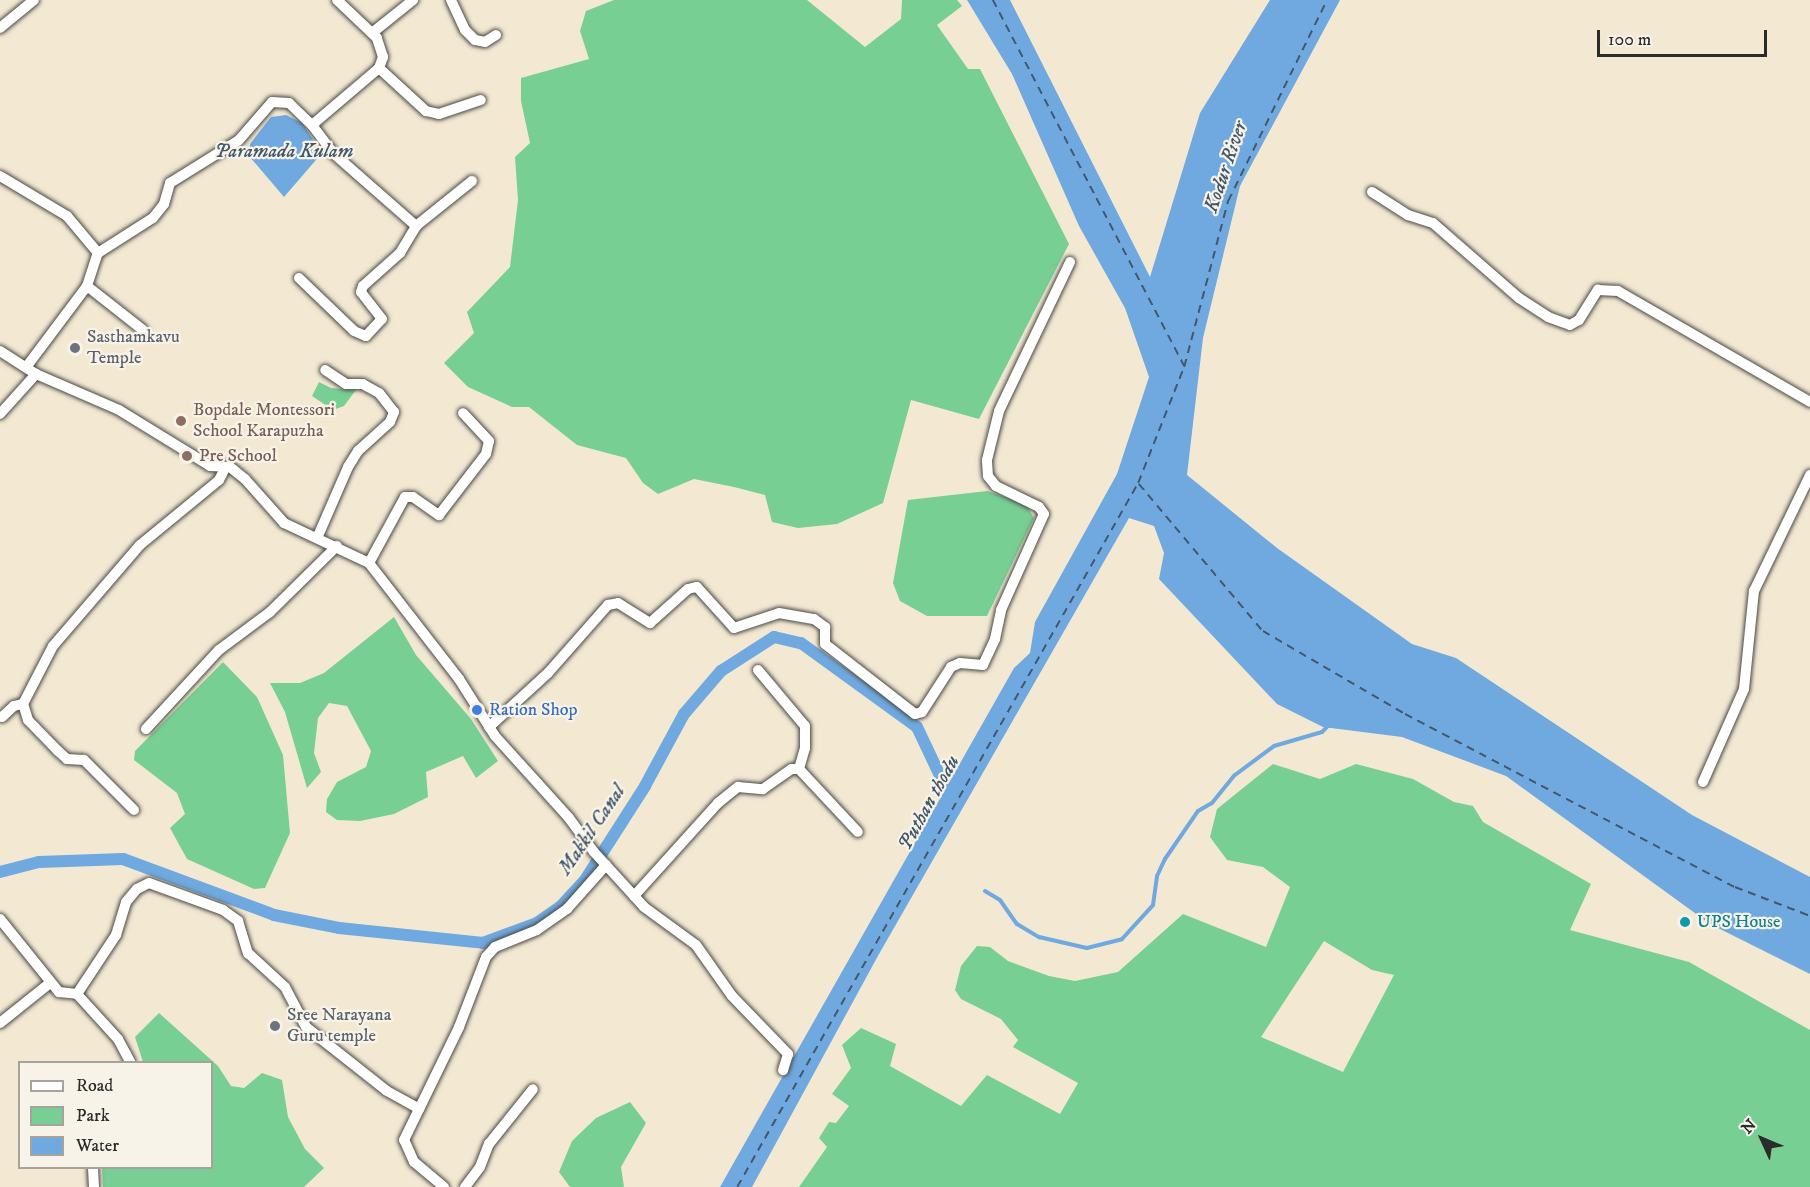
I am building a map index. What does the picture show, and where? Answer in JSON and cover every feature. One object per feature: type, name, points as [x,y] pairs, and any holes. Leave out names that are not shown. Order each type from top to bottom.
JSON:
[{"type":"street","points":[[0,28],[34,0]]},
{"type":"street","points":[[312,125],[379,68],[383,57],[372,33],[337,0]]},
{"type":"street","points":[[372,33],[413,0]]},
{"type":"street","points":[[452,0],[465,30],[475,40],[486,42],[496,35]]},
{"type":"street","points":[[379,68],[426,111],[439,114],[481,100]]},
{"type":"street","points":[[0,414],[87,286],[98,253],[153,218],[164,204],[170,183],[239,140],[272,102],[289,103],[312,125],[343,162],[416,226]]},
{"type":"street","points":[[0,176],[67,216],[98,253]]},
{"type":"street","points":[[299,278],[354,331],[366,336],[382,319],[361,292],[363,286],[400,253],[416,226],[472,181]]},
{"type":"street","points":[[1372,192],[1408,215],[1433,223],[1519,298],[1548,317],[1570,325],[1579,320],[1598,290],[1618,291],[1810,402]]},
{"type":"street","points":[[489,727],[548,673],[608,605],[618,603],[650,623],[688,589],[697,587],[734,628],[779,613],[814,619],[825,627],[825,644],[915,714],[922,712],[951,667],[960,663],[983,665],[995,639],[1001,609],[1044,514],[1039,507],[996,486],[988,476],[987,460],[999,411],[1070,262]]},
{"type":"street","points":[[87,286],[143,330]]},
{"type":"street","points":[[0,351],[32,370],[94,397],[210,466],[225,468],[245,479],[284,523],[318,536],[369,563],[459,679],[489,727],[594,852],[634,896],[706,957],[732,996],[788,1054],[783,1070]]},
{"type":"street","points":[[318,536],[348,467],[358,451],[390,422],[394,412],[379,393],[363,384],[346,384],[325,370]]},
{"type":"street","points":[[369,563],[405,496],[412,497],[439,514],[486,454],[489,441],[463,413]]},
{"type":"street","points":[[134,810],[84,760],[67,759],[58,752],[28,720],[23,704],[53,646],[141,545],[219,480],[225,468]]},
{"type":"street","points":[[1703,782],[1746,682],[1754,591],[1810,475]]},
{"type":"street","points":[[146,729],[219,651],[270,612],[337,546]]},
{"type":"street","points":[[758,670],[805,726],[805,748],[799,769]]},
{"type":"street","points":[[2,717],[14,706],[23,704]]},
{"type":"street","points":[[634,896],[701,819],[738,787],[763,789],[792,769],[799,769],[858,832]]},
{"type":"street","points":[[444,1187],[414,1162],[406,1149],[404,1140],[459,1027],[465,1004],[482,974],[486,957],[495,947],[537,930],[567,909],[605,864]]},
{"type":"street","points":[[77,994],[116,935],[126,902],[137,889],[149,883],[223,910],[238,921],[248,953],[285,987],[306,1027],[387,1091],[419,1109]]},
{"type":"street","points":[[0,919],[59,992],[77,994],[118,1039],[129,1061]]},
{"type":"street","points":[[0,1023],[50,983]]},
{"type":"street","points":[[465,1187],[480,1167],[489,1144],[533,1089]]},
{"type":"street","points":[[93,1169],[94,1187]]},
{"type":"green space","points":[[614,0],[807,0],[865,47],[901,19],[902,0],[957,0],[962,6],[937,25],[968,69],[980,69],[1069,244],[979,419],[911,400],[883,503],[837,524],[798,528],[772,522],[765,495],[734,487],[694,479],[658,494],[643,483],[626,458],[577,445],[529,407],[512,407],[468,387],[444,363],[474,333],[467,312],[510,267],[518,200],[515,157],[530,143],[521,101],[521,78],[589,59],[580,31],[586,11]]},
{"type":"green space","points":[[319,382],[331,388],[356,390],[344,406],[333,410],[312,396]]},
{"type":"green space","points":[[987,491],[1026,504],[1034,518],[987,616],[927,616],[900,601],[893,583],[908,500]]},
{"type":"green space","points":[[394,617],[416,655],[471,719],[498,761],[476,778],[463,756],[426,772],[428,797],[394,814],[360,821],[337,820],[326,812],[327,799],[337,782],[366,767],[371,751],[347,706],[329,703],[318,718],[314,753],[321,772],[307,788],[285,712],[270,683],[300,683],[324,673]]},
{"type":"green space","points":[[223,662],[257,697],[283,755],[290,833],[265,888],[254,889],[187,859],[170,828],[185,814],[177,793],[134,760],[135,751]]},
{"type":"green space","points":[[1273,764],[1320,779],[1356,764],[1413,779],[1454,802],[1473,806],[1483,822],[1591,884],[1570,930],[1689,962],[1810,1030],[1810,1187],[799,1187],[827,1147],[819,1138],[829,1122],[836,1123],[849,1106],[832,1094],[851,1068],[842,1045],[861,1028],[896,1044],[890,1066],[961,1106],[987,1075],[1060,1114],[1078,1083],[1013,1047],[1018,1040],[1001,1019],[961,999],[955,990],[961,966],[977,946],[990,947],[1008,961],[1049,976],[1075,981],[1118,972],[1183,914],[1266,947],[1290,887],[1263,867],[1227,860],[1210,837],[1217,809]],"holes":[[[1324,941],[1372,970],[1394,975],[1343,1072],[1261,1037]]]},
{"type":"green space","points":[[159,1013],[212,1061],[143,1061],[135,1037]]},
{"type":"green space","points":[[213,1062],[231,1086],[244,1088],[262,1073],[282,1080],[288,1117],[305,1149],[324,1168],[304,1187],[103,1187],[102,1169],[213,1169]]},
{"type":"green space","points":[[630,1102],[646,1123],[621,1167],[624,1187],[570,1187],[559,1172],[572,1141],[596,1118]]},
{"type":"water","name":"Kodur River","points":[[967,0],[1010,0],[1150,277],[1200,113],[1270,0],[1340,0],[1240,186],[1203,338],[1187,475],[1277,548],[1412,644],[1456,658],[1692,815],[1810,877],[1810,974],[1710,924],[1506,776],[1402,737],[1323,727],[1277,704],[1159,579],[1164,553],[1154,526],[1129,518],[879,954],[752,1187],[720,1187],[1014,668],[1030,653],[1035,622],[1117,474],[1149,377],[1125,308],[1079,226],[1012,74]]},
{"type":"water","name":"Paramada Kulam","points":[[286,115],[302,123],[322,153],[284,197],[249,156],[250,144],[271,117]]},
{"type":"waterway","name":"Makkil Canal","points":[[0,872],[39,862],[123,859],[274,915],[339,928],[483,943],[537,923],[560,907],[585,880],[645,786],[684,714],[721,671],[774,637],[801,643],[917,727],[944,784],[956,798]]},
{"type":"waterway","points":[[985,891],[1000,900],[1017,924],[1039,937],[1087,948],[1122,939],[1153,905],[1157,876],[1165,859],[1198,811],[1212,803],[1235,775],[1274,746],[1322,732],[1329,725]]},
{"type":"ferry route","points":[[993,0],[1184,366]]},
{"type":"ferry route","points":[[737,1187],[1138,483],[1184,367],[1228,201],[1327,0]]},
{"type":"ferry route","points":[[1139,484],[1263,631],[1405,714],[1735,887],[1810,916]]},
{"type":"place","name":"Sasthamkavu Temple","points":[[75,348]]},
{"type":"place","name":"Bopdale Montessori School Karapuzha","points":[[181,421]]},
{"type":"place","name":"Pre School","points":[[187,456]]},
{"type":"place","name":"Ration Shop","points":[[477,710]]},
{"type":"place","name":"UPS House","points":[[1685,922]]},
{"type":"place","name":"Sree Narayana Guru temple","points":[[275,1026]]},
{"type":"water label","name":"Puthan thodu","points":[[929,803]]}]
